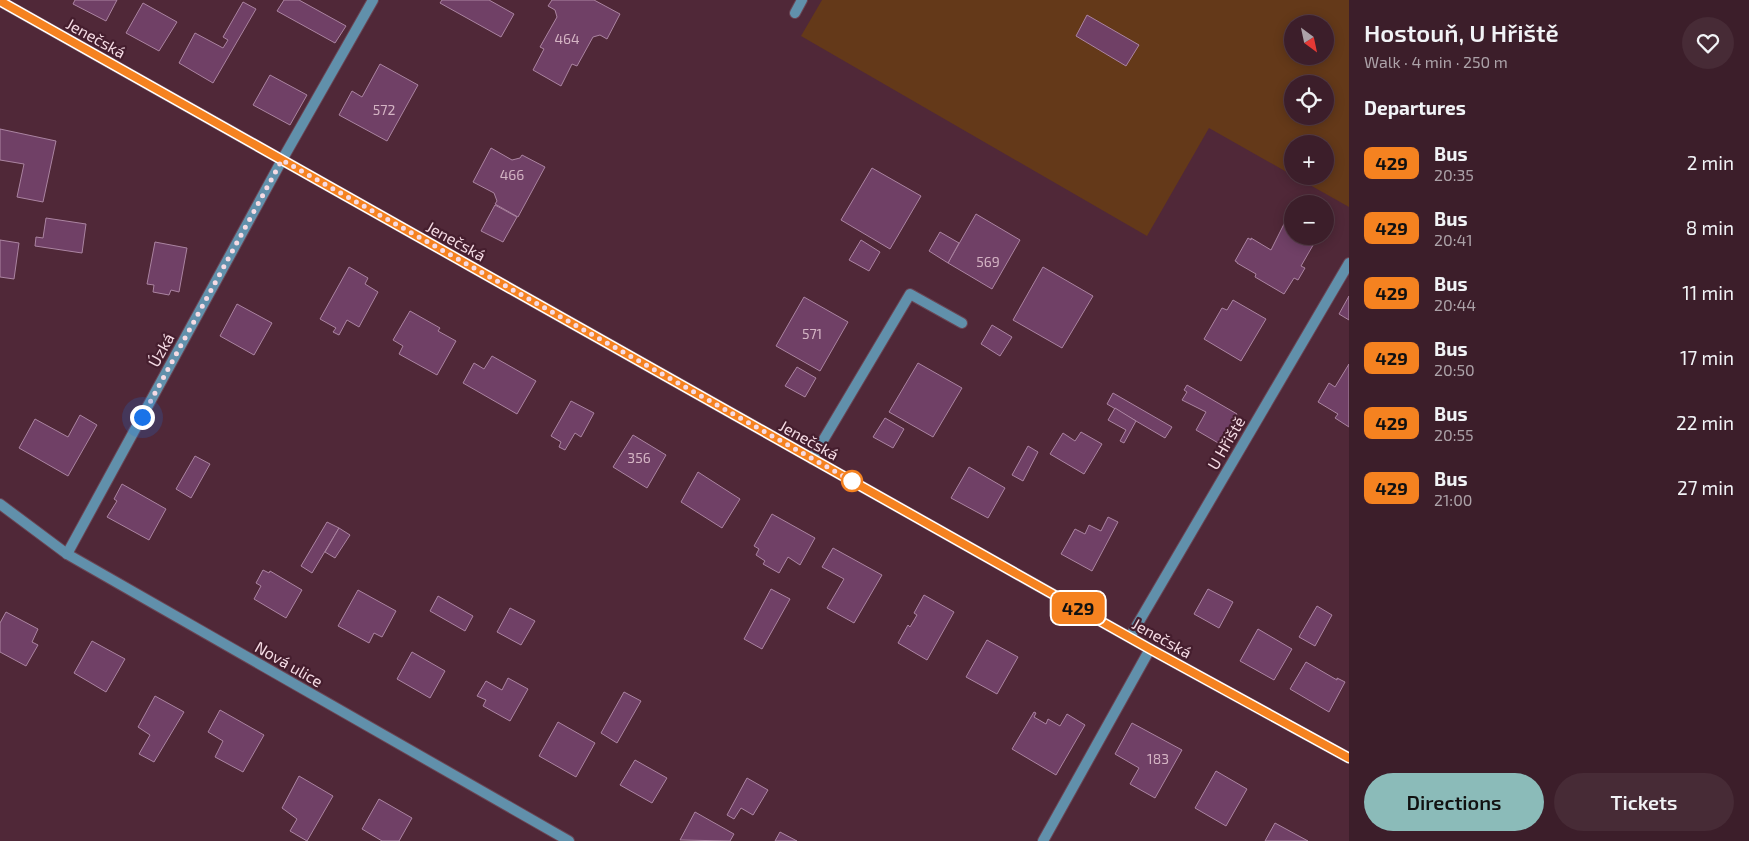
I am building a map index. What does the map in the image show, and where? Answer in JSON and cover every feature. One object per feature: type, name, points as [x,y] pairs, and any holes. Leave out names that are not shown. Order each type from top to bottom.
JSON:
[{"type":"street","points":[[282,160],[373,0]]},
{"type":"street","points":[[795,13],[802,0]]},
{"type":"street","name":"Jenečská","points":[[0,1],[1150,649],[1349,758]]},
{"type":"street","name":"Úzká","points":[[66,554],[282,160]]},
{"type":"street","name":"U Hřiště","points":[[1130,637],[1349,263]]},
{"type":"street","points":[[812,459],[910,294],[962,323]]},
{"type":"street","name":"Nová ulice","points":[[0,504],[66,554],[569,841]]},
{"type":"street","points":[[1043,841],[1150,649]]},
{"type":"shaded area","points":[[822,0],[1349,0],[1349,207],[1334,199],[1334,195],[1328,195],[1310,185],[1334,185],[1334,135],[1284,135],[1284,170],[1209,128],[1147,236],[801,36]]},
{"type":"building","points":[[75,0],[117,0],[106,21],[73,4]]},
{"type":"building","points":[[284,0],[299,0],[346,26],[335,43],[277,11]]},
{"type":"building","points":[[442,0],[489,0],[514,14],[501,37],[440,3]]},
{"type":"building","points":[[552,0],[594,0],[620,14],[607,39],[600,35],[593,37],[577,66],[572,64],[561,86],[533,70],[544,49],[540,47],[557,17],[555,10],[548,6]]},
{"type":"building","points":[[243,2],[256,9],[213,83],[179,63],[195,33],[223,48],[228,40],[223,37]]},
{"type":"building","points":[[143,3],[177,22],[159,51],[126,33]]},
{"type":"building","points":[[1087,15],[1139,45],[1126,66],[1076,36]]},
{"type":"building","points":[[380,64],[418,85],[387,141],[339,115],[352,91],[362,97]]},
{"type":"building","points":[[270,75],[307,95],[290,125],[253,105]]},
{"type":"building","points":[[0,129],[56,141],[43,202],[17,197],[24,164],[0,160]]},
{"type":"building","points":[[491,148],[512,160],[520,158],[522,155],[545,167],[518,217],[495,204],[497,201],[494,193],[473,182]]},
{"type":"building","points":[[872,168],[921,196],[890,249],[841,220]]},
{"type":"building","points":[[495,205],[517,217],[503,242],[481,231]]},
{"type":"building","points":[[976,214],[1020,240],[992,289],[948,263]]},
{"type":"building","points":[[46,218],[86,224],[82,253],[35,246],[36,237],[43,238]]},
{"type":"building","points":[[1284,224],[1284,245],[1313,245],[1301,266],[1305,268],[1298,280],[1294,278],[1284,294],[1255,277],[1256,274],[1235,261],[1248,238],[1271,250]]},
{"type":"building","points":[[940,232],[959,243],[948,263],[929,251]]},
{"type":"building","points":[[0,240],[19,243],[14,279],[0,277]]},
{"type":"building","points":[[861,240],[880,252],[869,271],[849,260]]},
{"type":"building","points":[[155,242],[187,248],[179,292],[171,290],[169,295],[153,292],[154,285],[147,284]]},
{"type":"building","points":[[349,267],[368,278],[365,284],[378,292],[359,327],[347,320],[339,335],[333,332],[336,328],[320,319]]},
{"type":"building","points":[[1043,267],[1093,296],[1062,348],[1013,320]]},
{"type":"building","points":[[1349,296],[1349,320],[1339,314]]},
{"type":"building","points":[[804,297],[848,322],[820,371],[776,346]]},
{"type":"building","points":[[1233,300],[1266,319],[1241,361],[1204,339],[1222,308],[1227,310]]},
{"type":"building","points":[[237,304],[272,323],[254,355],[220,336]]},
{"type":"building","points":[[410,311],[440,328],[438,331],[456,341],[437,375],[399,354],[403,346],[393,340]]},
{"type":"building","points":[[992,325],[1012,337],[1000,356],[981,344]]},
{"type":"building","points":[[492,356],[536,381],[517,414],[463,383],[474,363],[484,369]]},
{"type":"building","points":[[918,363],[962,388],[933,437],[889,412]]},
{"type":"building","points":[[1349,364],[1349,427],[1335,418],[1338,414],[1318,402],[1329,383],[1335,387]]},
{"type":"building","points":[[797,367],[816,378],[805,397],[785,386]]},
{"type":"building","points":[[1187,385],[1237,414],[1220,444],[1196,430],[1206,412],[1182,400],[1187,392],[1184,390]]},
{"type":"building","points":[[1113,393],[1172,427],[1165,438],[1107,404]]},
{"type":"building","points":[[571,401],[594,413],[581,437],[575,433],[565,450],[559,447],[561,442],[551,436]]},
{"type":"building","points":[[1115,408],[1136,421],[1124,443],[1120,441],[1126,430],[1108,420]]},
{"type":"building","points":[[80,415],[97,425],[68,476],[19,448],[35,419],[68,437]]},
{"type":"building","points":[[885,418],[904,429],[893,448],[873,437]]},
{"type":"building","points":[[1081,432],[1102,444],[1084,474],[1050,454],[1063,433],[1075,441]]},
{"type":"building","points":[[633,435],[666,455],[647,488],[613,467]]},
{"type":"building","points":[[1028,446],[1038,452],[1023,481],[1012,475]]},
{"type":"building","points":[[195,456],[210,464],[191,498],[176,489]]},
{"type":"building","points":[[969,467],[1005,488],[988,518],[951,498]]},
{"type":"building","points":[[698,472],[740,499],[722,528],[681,502]]},
{"type":"building","points":[[122,484],[166,509],[149,540],[107,517],[117,501],[114,499]]},
{"type":"building","points":[[772,514],[815,538],[800,565],[788,557],[779,573],[763,564],[765,561],[756,555],[759,549],[754,546]]},
{"type":"building","points":[[1108,517],[1118,522],[1092,571],[1061,554],[1075,529],[1085,534],[1089,525],[1101,531]]},
{"type":"building","points":[[327,522],[339,528],[312,573],[301,566]]},
{"type":"building","points":[[339,528],[350,535],[335,558],[325,552]]},
{"type":"building","points":[[833,548],[882,575],[854,623],[827,608],[844,579],[822,567]]},
{"type":"building","points":[[263,570],[269,573],[270,571],[302,590],[286,618],[254,599],[261,586],[256,583]]},
{"type":"building","points":[[771,589],[790,599],[762,649],[744,639]]},
{"type":"building","points":[[1208,589],[1233,602],[1219,628],[1194,614]]},
{"type":"building","points":[[358,590],[396,611],[382,637],[374,633],[369,643],[338,626]]},
{"type":"building","points":[[924,595],[954,612],[927,660],[898,643],[908,625],[910,627],[917,615],[914,613]]},
{"type":"building","points":[[438,596],[473,616],[465,631],[430,611]]},
{"type":"building","points":[[1317,606],[1332,615],[1315,646],[1299,637]]},
{"type":"building","points":[[510,608],[535,621],[521,645],[497,632]]},
{"type":"building","points":[[6,612],[38,629],[32,642],[38,645],[26,666],[0,652],[0,623]]},
{"type":"building","points":[[1258,629],[1292,649],[1274,680],[1240,661]]},
{"type":"building","points":[[987,640],[1018,657],[997,694],[966,677]]},
{"type":"building","points":[[92,641],[125,659],[106,692],[74,673]]},
{"type":"building","points":[[412,652],[445,671],[430,698],[397,679]]},
{"type":"building","points":[[1306,662],[1337,680],[1337,678],[1345,682],[1329,712],[1290,689]]},
{"type":"building","points":[[508,678],[528,689],[510,721],[483,706],[486,700],[477,696],[486,681],[502,690]]},
{"type":"building","points":[[624,692],[641,701],[617,743],[601,733]]},
{"type":"building","points":[[155,696],[184,712],[154,762],[139,754],[150,735],[138,727]]},
{"type":"building","points":[[220,710],[264,735],[243,772],[215,757],[223,741],[208,732]]},
{"type":"building","points":[[1034,712],[1036,713],[1034,717],[1046,724],[1048,719],[1060,726],[1067,714],[1085,725],[1056,775],[1012,749]]},
{"type":"building","points":[[558,722],[595,743],[576,777],[539,756]]},
{"type":"building","points":[[1132,723],[1182,750],[1155,798],[1130,784],[1139,768],[1115,754]]},
{"type":"building","points":[[635,760],[667,778],[652,803],[620,785]]},
{"type":"building","points":[[1216,771],[1247,789],[1226,826],[1195,808]]},
{"type":"building","points":[[299,776],[333,796],[307,841],[290,831],[297,819],[282,808]]},
{"type":"building","points":[[747,778],[768,790],[753,815],[741,808],[734,819],[727,815]]},
{"type":"building","points":[[379,799],[412,818],[399,841],[382,841],[362,829]]},
{"type":"building","points":[[695,812],[734,834],[730,841],[680,840]]},
{"type":"building","points":[[1275,823],[1308,841],[1265,841]]},
{"type":"building","points":[[780,832],[797,841],[775,841]]},
{"type":"bus line","name":"429","points":[[0,1],[1150,649],[1349,758]]},
{"type":"route","points":[[142,417],[282,160],[852,481]]}]
